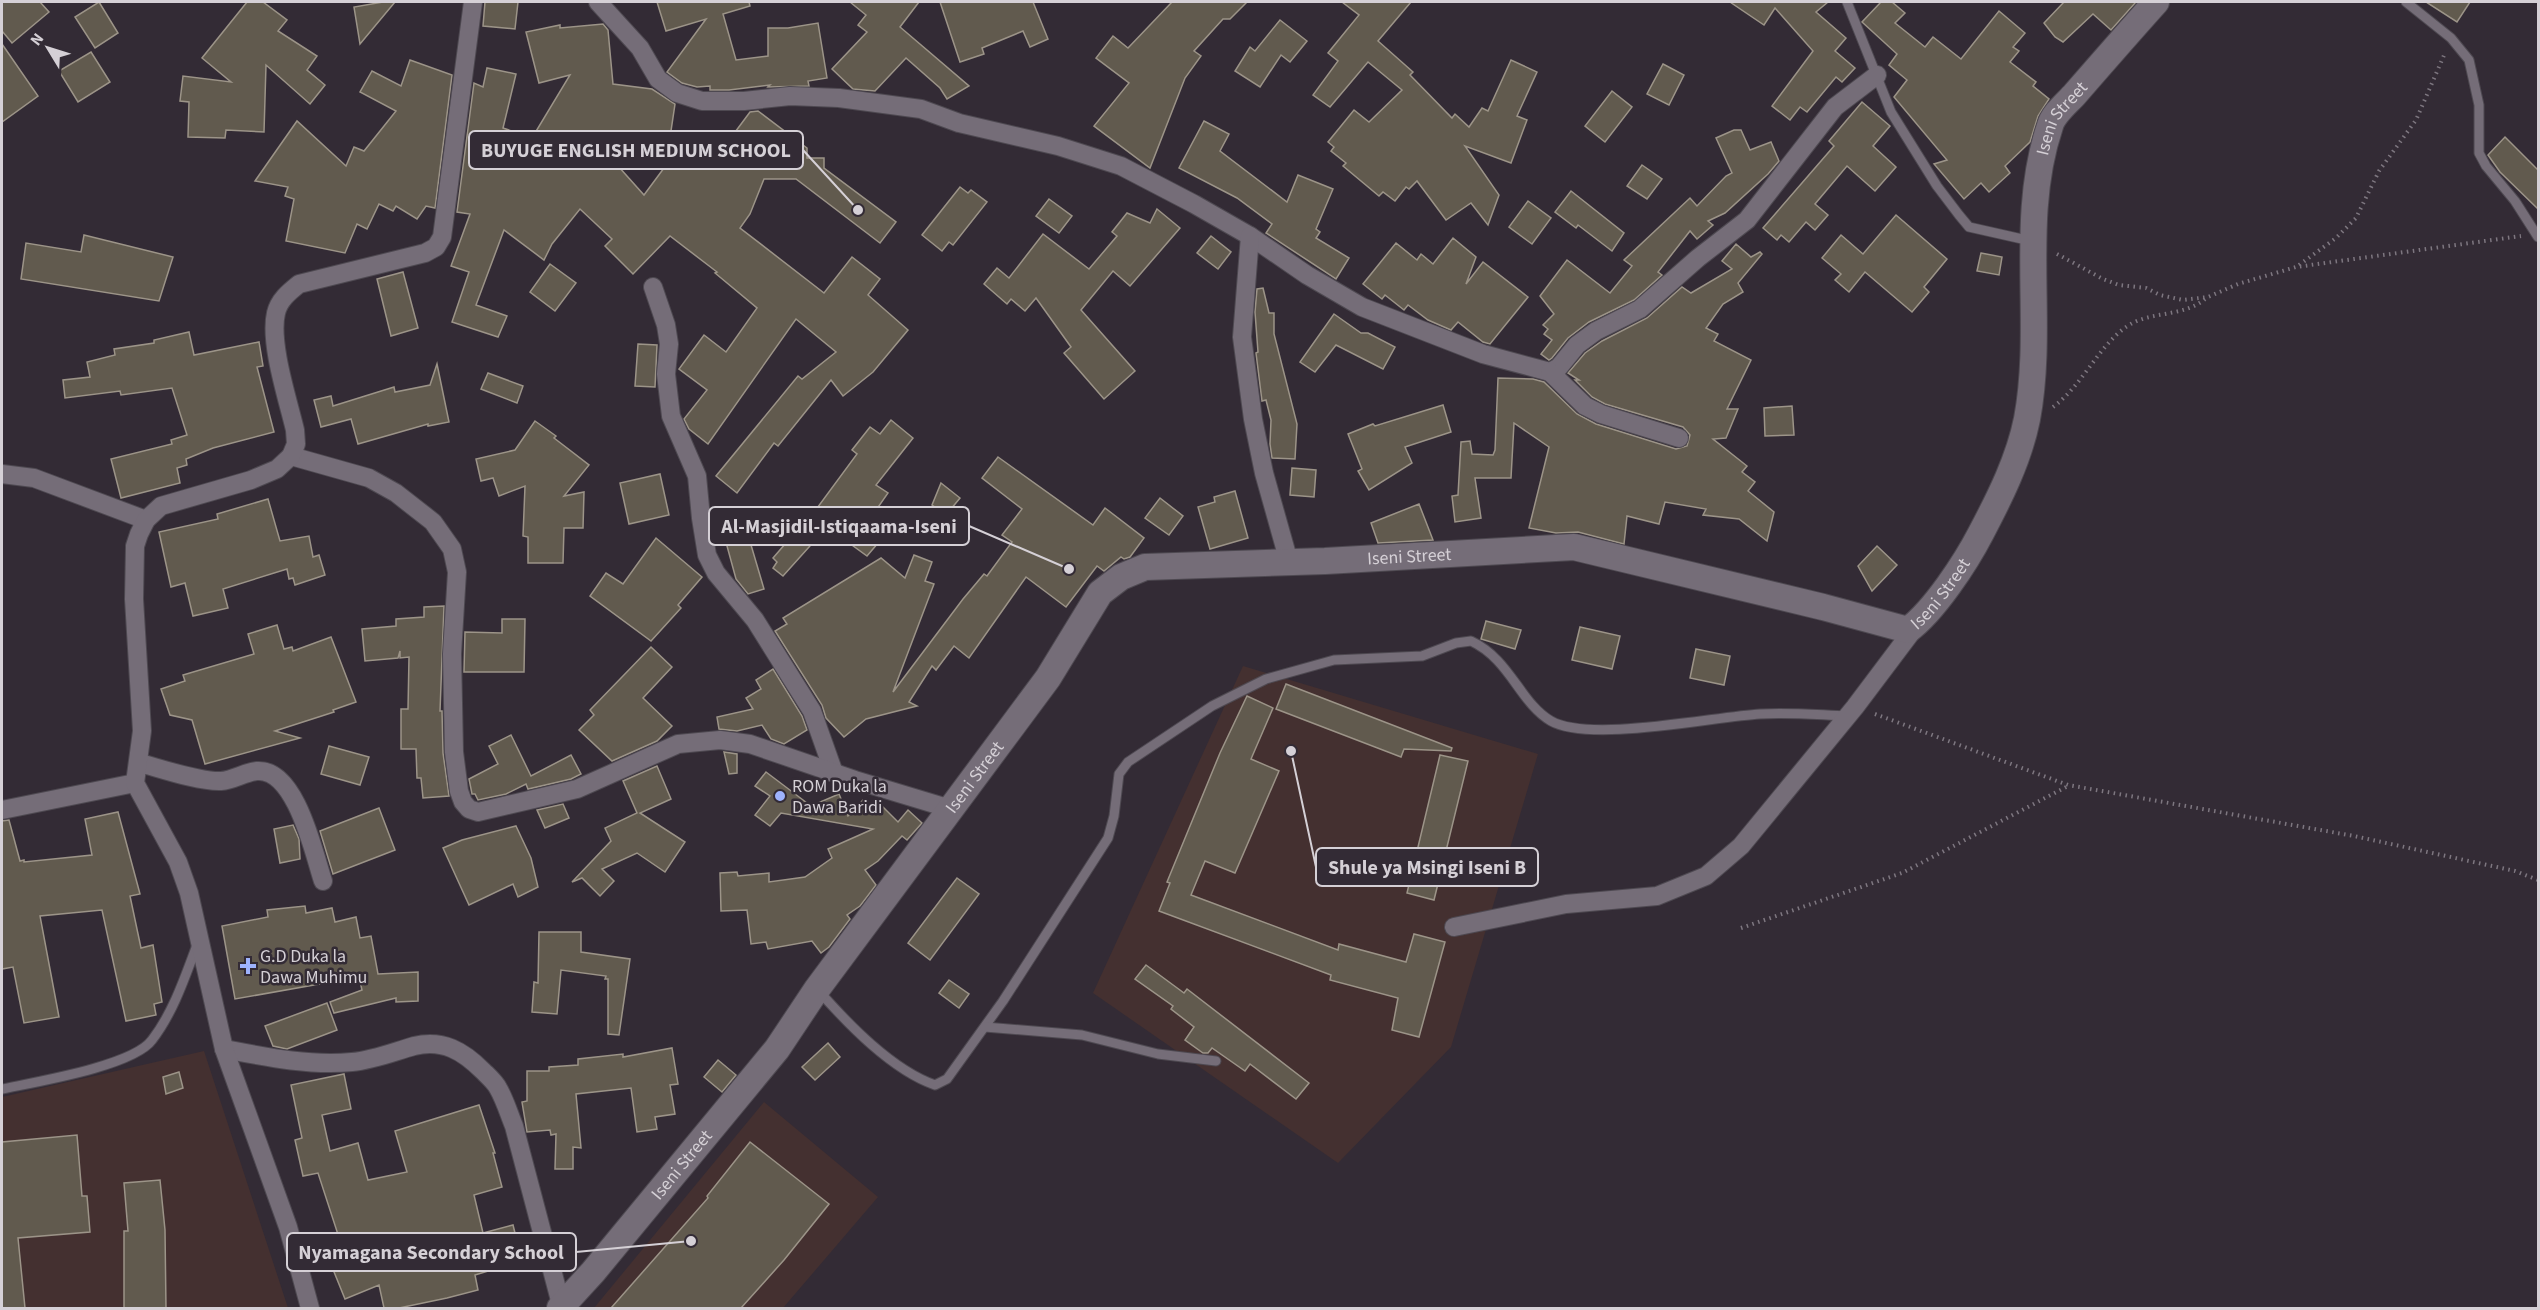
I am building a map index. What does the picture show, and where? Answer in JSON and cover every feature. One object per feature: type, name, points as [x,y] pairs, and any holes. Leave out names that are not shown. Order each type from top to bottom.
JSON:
[{"type":"street","points":[[310,1308],[288,1227],[224,1049],[178,862],[135,783],[140,763],[142,731],[134,629],[135,546],[146,520],[161,506],[251,480],[277,469],[291,456],[296,444],[295,430],[275,338],[276,313],[284,296],[299,284],[425,253],[436,246],[442,237],[473,2]]},
{"type":"street","points":[[598,2],[640,48],[658,79],[677,93],[702,101],[744,101],[790,96],[819,97],[921,110],[959,123],[1058,146],[1120,166],[1250,236],[1307,275],[1362,307],[1483,354],[1550,372],[1585,406],[1601,414],[1679,438]]},
{"type":"street","name":"Iseni Street","points":[[561,1308],[777,1049],[817,989],[1048,678],[1100,593],[1121,577],[1145,567],[1574,548],[1823,607],[1883,625],[1908,630],[1920,621],[1972,552],[2009,476],[2020,446],[2027,418],[2034,327],[2034,242],[2039,163],[2051,122],[2156,2]]},
{"type":"street","points":[[1550,372],[1559,367],[1577,345],[1596,331],[1640,309],[1698,258],[1747,220],[1835,107],[1877,75]]},
{"type":"street","points":[[1250,236],[1242,337],[1253,419],[1264,473],[1289,562]]},
{"type":"street","points":[[653,287],[666,325],[669,344],[666,374],[671,416],[697,476],[707,555],[716,573],[755,620],[806,702],[834,773]]},
{"type":"street","points":[[291,456],[369,478],[396,493],[433,522],[452,549],[457,572],[452,654],[454,752],[459,791],[463,802],[469,809],[478,812],[577,789],[678,744],[720,740],[750,744],[951,809]]},
{"type":"street","points":[[2,474],[17,474],[34,478],[146,520]]},
{"type":"street","points":[[1454,927],[1566,904],[1657,896],[1706,876],[1741,846],[1851,712],[1920,621]]},
{"type":"street","points":[[140,763],[220,781],[258,771],[270,774],[280,782],[300,807],[323,881]]},
{"type":"street","points":[[2,810],[135,783]]},
{"type":"street","points":[[224,1049],[267,1057],[322,1063],[371,1060],[415,1046],[431,1044],[449,1046],[462,1052],[498,1086],[514,1126],[561,1308]]},
{"type":"lane","points":[[1847,2],[1892,112],[1937,186],[1969,227],[2034,242]]},
{"type":"lane","points":[[2406,2],[2451,38],[2469,60],[2479,105],[2479,153],[2486,166],[2515,201],[2538,236]]},
{"type":"lane","points":[[817,989],[842,1018],[918,1079],[935,1085],[947,1079],[985,1027],[1108,838],[1114,816],[1119,774],[1128,762],[1212,706],[1266,679],[1334,660],[1422,656],[1456,643],[1470,641],[1493,655],[1535,706],[1551,721],[1585,730],[1763,714],[1851,712]]},
{"type":"lane","points":[[2,1089],[120,1060],[131,1056],[151,1042],[182,985],[199,940]]},
{"type":"lane","points":[[985,1027],[1082,1035],[1158,1054],[1216,1061]]},
{"type":"path","points":[[2296,267],[2336,238],[2356,218],[2379,171],[2416,120],[2451,38]]},
{"type":"path","points":[[2027,418],[2055,406],[2126,327],[2159,315],[2195,307],[2208,297],[2238,284],[2296,267],[2538,236]]},
{"type":"path","points":[[2034,242],[2103,279],[2119,285],[2146,288],[2160,295],[2182,300],[2208,297]]},
{"type":"path","points":[[1851,712],[2068,785],[2354,836],[2515,871],[2538,880]]},
{"type":"path","points":[[1741,928],[1902,873],[2068,785]]},
{"type":"shaded area","points":[[1243,666],[1538,754],[1451,1047],[1338,1163],[1093,993]]},
{"type":"shaded area","points":[[204,1051],[288,1308],[2,1308],[2,1097]]},
{"type":"shaded area","points":[[764,1102],[878,1197],[783,1308],[594,1308]]},
{"type":"building","points":[[2,2],[40,2],[49,12],[12,43],[2,31]]},
{"type":"building","points":[[99,2],[118,33],[95,48],[75,17]]},
{"type":"building","points":[[247,2],[263,2],[287,20],[278,31],[317,56],[307,70],[325,85],[310,104],[266,65],[264,132],[226,130],[225,138],[188,137],[189,102],[180,101],[183,76],[231,82],[202,58]]},
{"type":"building","points":[[395,2],[360,44],[354,7]]},
{"type":"building","points":[[485,2],[518,2],[515,29],[483,26]]},
{"type":"building","points":[[657,2],[749,2],[750,6],[723,14],[736,60],[768,56],[768,28],[788,28],[818,23],[827,78],[808,81],[809,86],[768,87],[770,85],[729,90],[710,90],[710,86],[697,87],[682,83],[667,72],[706,19],[666,31]]},
{"type":"building","points":[[850,2],[919,2],[900,27],[969,86],[947,99],[940,88],[906,58],[875,91],[853,89],[832,69],[867,32],[858,25],[866,15]]},
{"type":"building","points":[[940,2],[1033,2],[1048,39],[1030,47],[1023,31],[982,48],[984,54],[960,62]]},
{"type":"building","points":[[1172,2],[1247,2],[1230,19],[1223,19],[1194,51],[1201,56],[1185,78],[1150,168],[1094,126],[1129,83],[1096,58],[1113,36],[1128,48]]},
{"type":"building","points":[[1342,2],[1411,2],[1378,41],[1413,72],[1410,75],[1452,118],[1455,114],[1469,127],[1482,108],[1488,111],[1511,60],[1537,72],[1517,116],[1527,120],[1511,163],[1465,146],[1499,195],[1488,225],[1471,203],[1446,220],[1417,181],[1409,189],[1406,187],[1395,201],[1383,192],[1379,196],[1343,166],[1346,163],[1331,151],[1334,147],[1328,142],[1354,110],[1369,122],[1402,90],[1368,62],[1330,107],[1313,95],[1338,61],[1328,53],[1359,15]]},
{"type":"building","points":[[1730,2],[1828,2],[1816,12],[1846,38],[1835,51],[1855,68],[1842,82],[1836,77],[1807,112],[1800,107],[1790,120],[1772,106],[1813,51],[1775,8],[1764,25]]},
{"type":"building","points":[[1881,2],[1892,2],[1905,13],[1895,23],[1925,47],[1933,37],[1961,59],[1999,11],[2025,33],[2013,47],[2019,51],[2010,62],[2036,82],[2033,86],[2049,99],[2038,116],[2030,142],[2005,166],[2010,173],[1989,192],[1981,183],[1964,199],[1934,164],[1947,160],[1894,97],[1907,80],[1889,65],[1897,54],[1862,22]]},
{"type":"building","points":[[2064,2],[2136,2],[2111,30],[2093,14],[2063,42],[2055,37],[2044,23]]},
{"type":"building","points":[[2426,2],[2470,2],[2457,22]]},
{"type":"building","points":[[1280,20],[1307,41],[1290,62],[1281,55],[1260,87],[1235,71],[1250,47],[1255,51]]},
{"type":"building","points":[[603,24],[608,30],[613,84],[652,89],[675,104],[671,131],[713,158],[718,144],[724,147],[750,112],[758,111],[807,148],[807,158],[824,158],[824,168],[896,222],[880,243],[796,179],[764,179],[750,214],[740,228],[824,293],[852,257],[880,279],[868,295],[908,330],[873,372],[843,396],[831,380],[778,446],[774,443],[737,493],[716,476],[798,376],[802,379],[836,352],[796,319],[708,444],[689,429],[684,419],[707,390],[679,369],[704,335],[726,352],[757,308],[715,273],[717,272],[670,236],[633,274],[605,246],[612,239],[580,209],[552,244],[544,260],[504,230],[476,305],[507,316],[498,337],[452,322],[469,272],[451,266],[470,214],[457,212],[474,83],[483,87],[487,68],[516,74],[503,128],[532,138],[570,75],[539,83],[526,32],[560,25],[560,28]],"holes":[[[681,145],[644,195],[601,147]]]},
{"type":"building","points":[[2,44],[38,96],[2,122]]},
{"type":"building","points":[[91,52],[110,82],[78,102],[59,71]]},
{"type":"building","points":[[410,60],[452,75],[435,208],[426,206],[417,219],[396,206],[393,211],[379,204],[367,229],[357,224],[345,253],[286,241],[294,199],[285,196],[288,187],[255,181],[297,121],[346,166],[354,147],[364,151],[396,111],[360,92],[372,71],[401,86]]},
{"type":"building","points":[[1663,64],[1684,75],[1669,105],[1647,94]]},
{"type":"building","points":[[1612,91],[1632,107],[1605,142],[1585,126]]},
{"type":"building","points":[[1862,102],[1890,126],[1873,146],[1896,167],[1875,191],[1847,166],[1815,204],[1828,215],[1815,230],[1806,222],[1789,242],[1781,235],[1777,240],[1763,228],[1834,146],[1829,141]]},
{"type":"building","points":[[1204,121],[1229,134],[1220,151],[1287,202],[1298,175],[1333,189],[1316,229],[1320,232],[1316,238],[1349,258],[1336,279],[1266,233],[1272,224],[1237,198],[1179,168]]},
{"type":"building","points":[[1734,130],[1741,130],[1750,150],[1771,142],[1779,161],[1725,213],[1708,221],[1713,225],[1697,239],[1690,231],[1658,272],[1662,275],[1634,300],[1589,322],[1568,338],[1549,360],[1541,354],[1552,340],[1544,334],[1548,329],[1543,325],[1554,314],[1540,296],[1567,260],[1610,293],[1632,266],[1624,260],[1690,198],[1697,206],[1726,176],[1732,173],[1716,138]]},
{"type":"building","points":[[2505,137],[2538,170],[2538,209],[2500,172],[2488,155]]},
{"type":"building","points":[[1642,165],[1662,179],[1647,199],[1627,186]]},
{"type":"building","points":[[960,187],[968,193],[971,190],[987,202],[953,245],[949,242],[942,251],[922,235]]},
{"type":"building","points":[[1571,191],[1624,233],[1612,251],[1578,225],[1576,228],[1555,212]]},
{"type":"building","points":[[1049,199],[1072,216],[1059,233],[1036,216]]},
{"type":"building","points":[[1528,201],[1551,218],[1532,244],[1509,227]]},
{"type":"building","points":[[1157,209],[1180,228],[1130,286],[1113,271],[1081,310],[1135,371],[1104,399],[1064,353],[1071,347],[1036,298],[1025,311],[1011,299],[1007,304],[984,284],[997,268],[1009,278],[1043,234],[1089,269],[1117,236],[1112,232],[1127,213],[1150,223]]},
{"type":"building","points":[[1896,215],[1947,259],[1924,287],[1929,292],[1912,312],[1865,272],[1849,292],[1835,280],[1841,274],[1822,258],[1841,235],[1863,254]]},
{"type":"building","points":[[84,235],[173,257],[159,301],[21,279],[26,243],[81,252]]},
{"type":"building","points":[[1211,236],[1231,252],[1218,269],[1197,253]]},
{"type":"building","points":[[1453,238],[1476,257],[1466,284],[1483,262],[1528,297],[1490,344],[1483,342],[1458,322],[1451,330],[1428,320],[1408,305],[1404,310],[1385,295],[1382,299],[1363,284],[1396,243],[1417,260],[1421,254],[1433,264]]},
{"type":"building","points":[[1736,244],[1751,257],[1760,252],[1762,254],[1738,283],[1743,292],[1723,304],[1706,328],[1718,334],[1714,341],[1751,360],[1727,409],[1738,409],[1726,438],[1713,439],[1747,466],[1742,472],[1755,482],[1748,491],[1774,512],[1767,541],[1739,519],[1703,515],[1706,509],[1665,502],[1659,524],[1627,516],[1624,544],[1578,532],[1556,533],[1529,528],[1549,447],[1514,423],[1511,478],[1475,478],[1481,518],[1455,522],[1452,496],[1458,495],[1461,442],[1470,441],[1472,454],[1493,455],[1495,450],[1498,378],[1533,379],[1544,382],[1577,414],[1596,424],[1676,449],[1687,446],[1690,435],[1683,427],[1605,404],[1592,397],[1575,380],[1579,380],[1568,373],[1585,353],[1602,341],[1647,318],[1682,287],[1691,293],[1732,269],[1722,261]]},
{"type":"building","points":[[1981,253],[2002,257],[1999,275],[1977,271]]},
{"type":"building","points":[[550,264],[576,283],[555,311],[530,292]]},
{"type":"building","points":[[403,272],[418,328],[391,336],[377,279]]},
{"type":"building","points":[[1263,288],[1269,313],[1274,313],[1274,334],[1297,424],[1295,459],[1272,458],[1271,420],[1266,400],[1262,401],[1256,353],[1258,352],[1255,312],[1257,289]]},
{"type":"building","points":[[1334,314],[1361,333],[1368,333],[1395,347],[1383,369],[1336,345],[1315,372],[1300,362]]},
{"type":"building","points":[[189,332],[194,355],[259,342],[263,366],[257,367],[274,432],[213,448],[186,459],[187,465],[177,468],[180,483],[121,498],[111,459],[172,444],[171,440],[187,435],[172,388],[121,395],[120,391],[65,398],[63,380],[90,377],[87,362],[115,355],[114,349],[154,343],[154,340]]},
{"type":"building","points":[[638,344],[657,345],[655,387],[635,386]]},
{"type":"building","points":[[437,364],[449,422],[428,426],[428,424],[358,444],[351,419],[321,427],[314,400],[331,396],[333,406],[394,387],[395,392],[430,385]]},
{"type":"building","points":[[488,373],[523,386],[517,403],[481,389]]},
{"type":"building","points":[[1443,405],[1451,432],[1405,447],[1412,463],[1369,490],[1358,471],[1362,469],[1348,434],[1373,424],[1375,426]]},
{"type":"building","points":[[1792,406],[1794,435],[1765,436],[1764,408]]},
{"type":"building","points":[[891,420],[913,438],[876,485],[888,493],[867,523],[884,536],[867,556],[827,527],[783,576],[773,568],[777,562],[773,558],[792,536],[795,538],[857,454],[852,450],[870,427],[880,434]]},
{"type":"building","points":[[535,421],[589,465],[564,496],[584,492],[583,528],[564,528],[563,563],[528,563],[528,537],[523,536],[525,486],[499,496],[493,478],[481,481],[476,459],[515,450]]},
{"type":"building","points":[[998,457],[1093,525],[1105,508],[1144,538],[1130,557],[1124,559],[1121,557],[1104,571],[1097,566],[1066,607],[1026,577],[969,658],[954,646],[936,670],[932,666],[909,702],[917,706],[866,719],[844,737],[826,718],[822,705],[775,631],[787,624],[783,618],[881,558],[905,578],[914,555],[932,562],[925,581],[934,584],[893,692],[963,599],[984,574],[987,576],[1012,542],[1002,535],[1022,509],[982,478]]},
{"type":"building","points":[[1292,468],[1316,470],[1314,497],[1290,495]]},
{"type":"building","points":[[660,474],[669,515],[629,524],[620,483]]},
{"type":"building","points":[[941,483],[960,498],[946,515],[932,505]]},
{"type":"building","points":[[1235,491],[1248,538],[1210,549],[1198,507],[1215,502],[1214,497]]},
{"type":"building","points":[[1160,498],[1183,516],[1169,535],[1145,518]]},
{"type":"building","points":[[268,499],[280,541],[309,536],[313,557],[319,555],[325,575],[295,585],[293,578],[289,579],[287,569],[223,589],[228,608],[193,616],[185,583],[171,587],[159,532],[218,519],[217,514]]},
{"type":"building","points":[[1419,504],[1433,540],[1378,543],[1371,523]]},
{"type":"building","points":[[746,528],[764,589],[748,594],[736,579],[724,535]]},
{"type":"building","points":[[656,538],[702,577],[678,605],[681,608],[651,641],[590,596],[606,573],[623,584]]},
{"type":"building","points":[[1877,546],[1897,565],[1872,591],[1858,566]]},
{"type":"building","points":[[444,606],[440,711],[442,711],[443,753],[449,796],[423,798],[421,778],[417,778],[416,749],[401,749],[401,709],[408,709],[409,657],[400,658],[400,651],[398,658],[365,661],[362,629],[396,626],[396,619],[424,617],[424,607]]},
{"type":"building","points":[[502,619],[525,619],[524,672],[464,672],[465,632],[502,633]]},
{"type":"building","points":[[1486,621],[1521,630],[1515,649],[1481,639]]},
{"type":"building","points":[[277,625],[284,649],[292,647],[293,651],[331,637],[356,702],[333,710],[334,712],[275,731],[300,738],[205,764],[192,720],[170,715],[161,689],[185,681],[183,675],[254,654],[248,634]]},
{"type":"building","points":[[1580,627],[1620,636],[1612,669],[1572,660]]},
{"type":"building","points":[[651,647],[672,667],[643,698],[672,726],[657,741],[612,761],[579,730],[594,715],[590,710]]},
{"type":"building","points":[[1696,649],[1730,656],[1724,685],[1690,678]]},
{"type":"building","points":[[773,669],[802,716],[807,730],[784,744],[771,739],[762,725],[737,731],[719,729],[717,717],[753,709],[746,698],[761,689],[756,680]]},
{"type":"building","points":[[1286,684],[1452,748],[1451,751],[1404,749],[1401,757],[1276,709]]},
{"type":"building","points":[[1247,696],[1273,708],[1251,759],[1279,771],[1235,873],[1205,861],[1191,895],[1338,950],[1339,944],[1406,962],[1414,934],[1445,942],[1419,1037],[1392,1030],[1398,998],[1330,980],[1331,975],[1159,911],[1170,883],[1167,882],[1220,753]]},
{"type":"building","points":[[511,735],[531,776],[571,755],[581,774],[571,779],[528,789],[526,784],[506,794],[478,800],[475,794],[472,794],[469,779],[498,764],[489,746]]},
{"type":"building","points":[[329,746],[369,757],[360,785],[321,774]]},
{"type":"building","points":[[724,752],[737,754],[737,773],[729,774]]},
{"type":"building","points":[[1440,755],[1468,761],[1434,900],[1407,893]]},
{"type":"building","points":[[657,766],[671,799],[640,813],[685,842],[665,872],[637,853],[602,869],[614,881],[600,896],[582,878],[572,882],[611,841],[605,828],[637,813],[623,781]]},
{"type":"building","points":[[766,772],[811,806],[839,794],[848,816],[863,800],[874,810],[880,804],[898,822],[908,810],[922,823],[907,840],[902,836],[878,861],[865,870],[876,885],[860,906],[847,915],[850,919],[829,947],[821,953],[812,941],[768,949],[766,942],[751,944],[747,910],[721,911],[720,873],[737,872],[738,876],[769,873],[769,882],[805,877],[832,858],[828,849],[873,829],[781,813],[770,826],[755,815],[770,796],[755,786]]},
{"type":"building","points":[[563,804],[569,818],[545,828],[537,810]]},
{"type":"building","points":[[379,808],[395,850],[333,874],[320,831]]},
{"type":"building","points":[[118,812],[140,894],[130,896],[141,948],[153,945],[162,1002],[154,1004],[156,1015],[126,1021],[102,910],[40,916],[59,1017],[24,1023],[13,967],[2,969],[2,821],[9,820],[20,861],[24,860],[24,862],[92,855],[85,819]]},
{"type":"building","points":[[293,825],[299,839],[300,859],[280,863],[274,829]]},
{"type":"building","points":[[516,826],[531,858],[538,887],[518,897],[513,884],[469,905],[443,848],[462,840]]},
{"type":"building","points":[[957,878],[979,894],[930,960],[908,943]]},
{"type":"building","points":[[305,906],[306,913],[332,908],[335,922],[356,917],[360,938],[371,936],[378,974],[418,972],[418,1001],[396,1002],[396,998],[334,1013],[330,1002],[362,990],[359,977],[235,999],[222,926],[268,917],[267,910]]},
{"type":"building","points":[[539,932],[581,932],[581,952],[630,959],[619,1035],[608,1034],[608,979],[605,979],[606,976],[561,970],[557,1014],[532,1012],[534,982],[538,983]]},
{"type":"building","points":[[1146,965],[1184,993],[1187,989],[1309,1083],[1296,1099],[1250,1064],[1245,1071],[1212,1048],[1208,1053],[1203,1053],[1185,1040],[1194,1027],[1171,1009],[1173,1006],[1135,979]]},
{"type":"building","points":[[949,980],[969,994],[959,1008],[939,993]]},
{"type":"building","points":[[327,1003],[337,1030],[287,1049],[273,1046],[265,1026]]},
{"type":"building","points":[[828,1043],[840,1057],[815,1080],[802,1067]]},
{"type":"building","points":[[672,1048],[678,1084],[670,1085],[675,1114],[655,1117],[657,1129],[637,1132],[631,1088],[576,1094],[581,1148],[573,1147],[573,1169],[555,1169],[556,1134],[551,1135],[550,1130],[527,1132],[522,1102],[527,1101],[527,1071],[549,1071],[549,1067],[578,1065],[578,1059],[623,1054],[623,1057]]},
{"type":"building","points":[[718,1060],[736,1075],[722,1092],[704,1077]]},
{"type":"building","points":[[179,1072],[183,1088],[166,1094],[163,1077]]},
{"type":"building","points":[[344,1074],[351,1109],[322,1115],[330,1151],[358,1143],[368,1180],[407,1172],[395,1131],[479,1105],[495,1153],[493,1153],[502,1187],[474,1195],[483,1233],[513,1225],[521,1257],[507,1261],[508,1265],[475,1275],[478,1290],[447,1298],[399,1308],[384,1308],[379,1285],[345,1299],[330,1262],[345,1256],[318,1173],[303,1176],[295,1140],[302,1138],[291,1085]]},
{"type":"building","points":[[77,1135],[82,1196],[87,1196],[90,1232],[18,1238],[25,1308],[2,1308],[2,1142]]},
{"type":"building","points":[[750,1142],[829,1204],[784,1260],[741,1308],[611,1308],[708,1198],[707,1196]]},
{"type":"building","points":[[160,1180],[165,1230],[166,1308],[124,1308],[124,1231],[128,1231],[124,1183]]},
{"type":"place","name":"BUYUGE ENGLISH MEDIUM SCHOOL","points":[[858,210]]},
{"type":"place","name":"Al-Masjidil-Istiqaama-Iseni","points":[[1069,569]]},
{"type":"place","name":"Shule ya Msingi Iseni B","points":[[1291,751]]},
{"type":"place","name":"ROM Duka la Dawa Baridi","points":[[780,796]]},
{"type":"place","name":"G.D Duka la Dawa Muhimu","points":[[248,966]]},
{"type":"place","name":"Nyamagana Secondary School","points":[[691,1241]]}]
